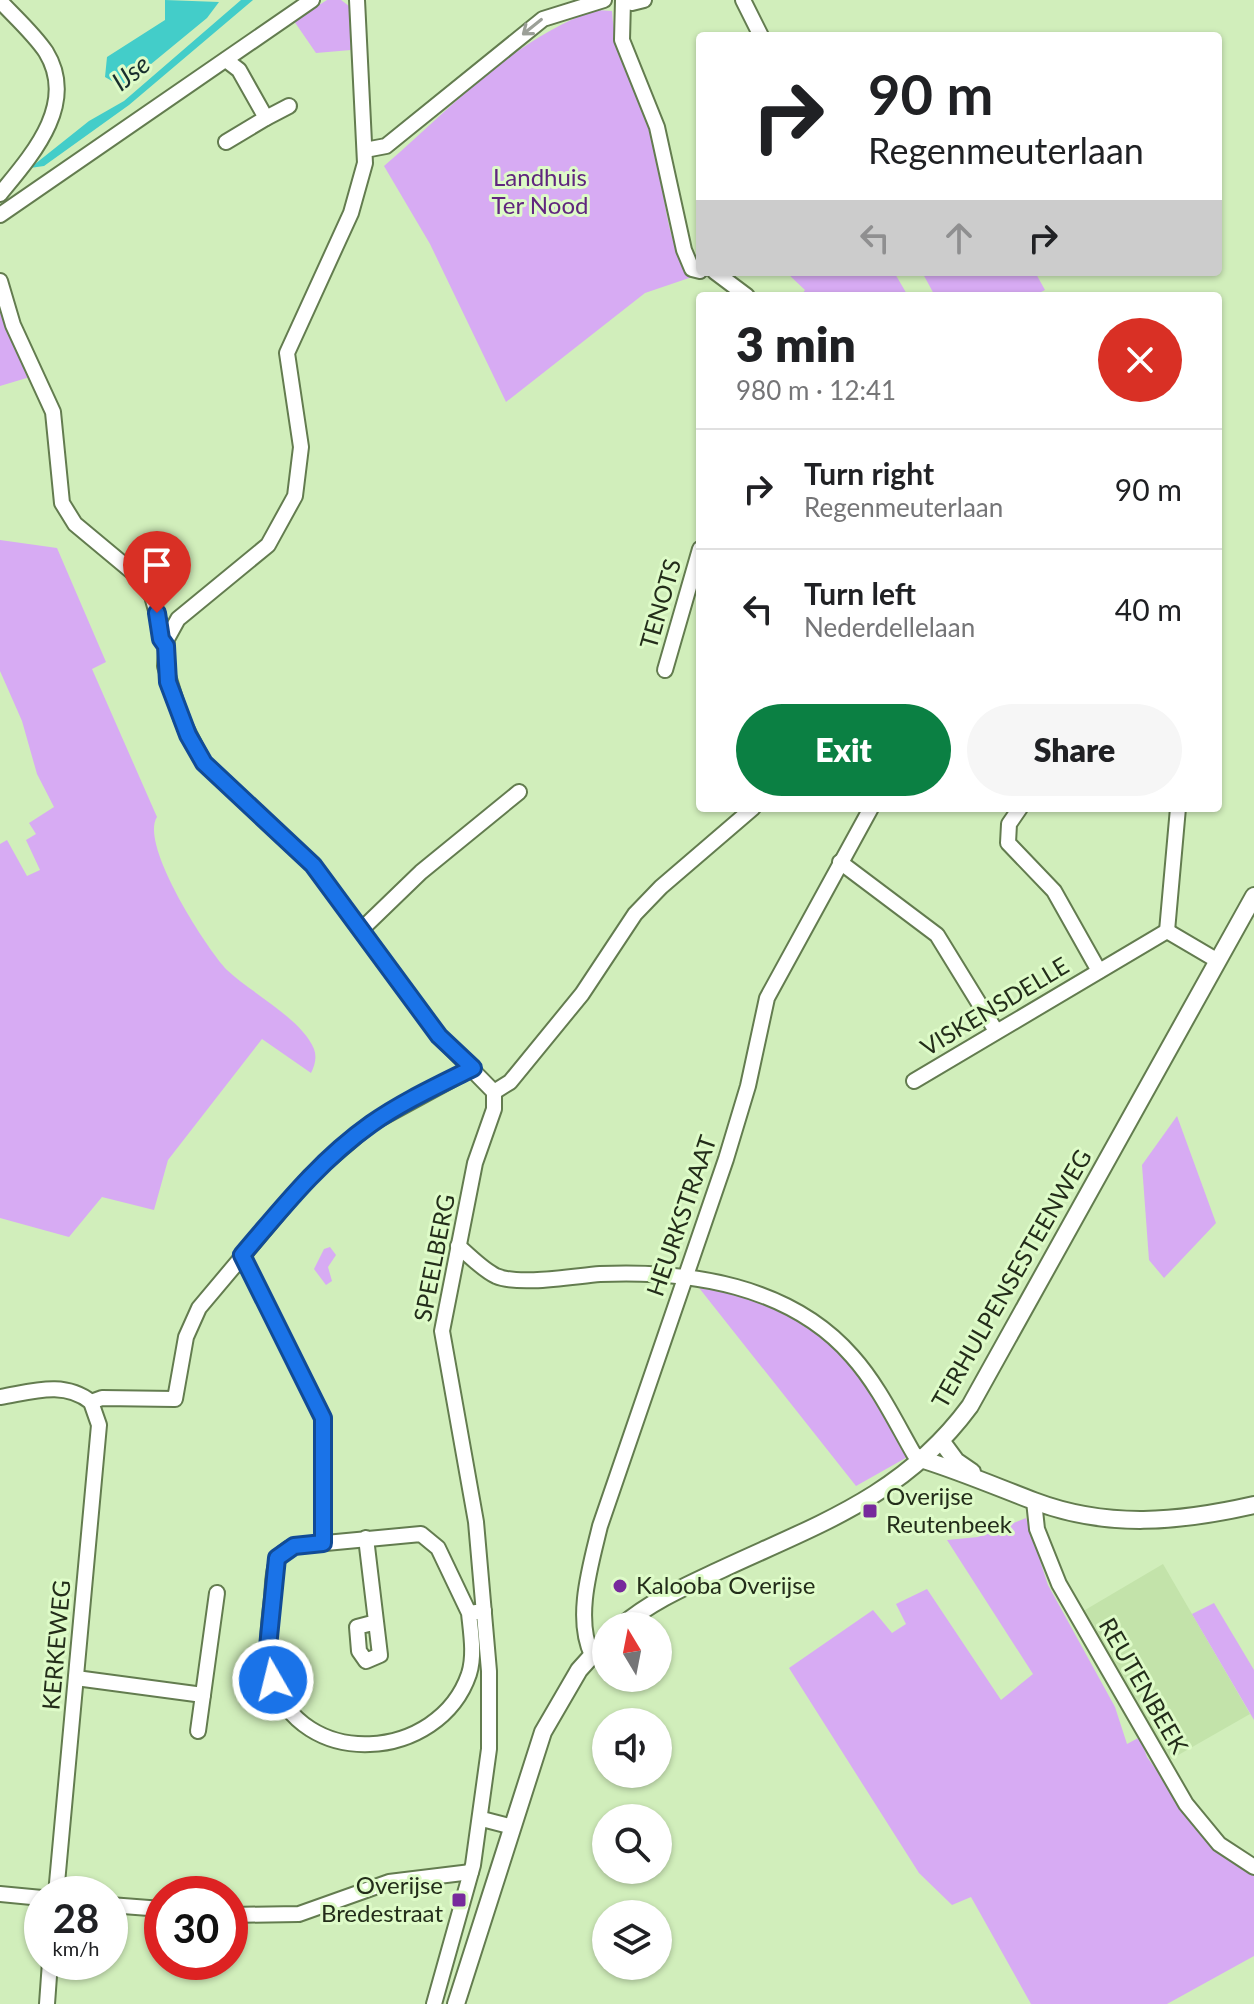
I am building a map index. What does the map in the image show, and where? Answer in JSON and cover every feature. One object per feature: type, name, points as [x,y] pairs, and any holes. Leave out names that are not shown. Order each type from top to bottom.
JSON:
[{"type":"main road","name":"TERHULPENSESTEENWEG","points":[[644,1612],[686,1586],[857,1506],[900,1480],[942,1442],[970,1406],[1254,896]]},
{"type":"main road","points":[[942,1442],[956,1461],[981,1478]]},
{"type":"main road","points":[[924,1460],[1081,1515],[1149,1522],[1189,1519],[1254,1505]]},
{"type":"main road","points":[[456,2004],[552,1713],[592,1655]]},
{"type":"street","points":[[0,215],[312,0]]},
{"type":"street","points":[[357,0],[365,150],[360,186],[351,213],[287,353],[301,447],[299,479],[292,504],[268,545],[178,619],[166,646],[165,666],[174,701],[204,763],[313,865],[439,1036],[494,1092],[510,1082],[582,994],[635,914],[661,887],[748,812]]},
{"type":"street","points":[[365,150],[386,146],[543,19],[604,0]]},
{"type":"street","points":[[644,0],[632,3],[623,0],[619,17],[622,40],[657,127],[684,250],[692,269],[696,270]]},
{"type":"street","points":[[743,0],[759,32]]},
{"type":"street","points":[[0,1],[44,49],[58,83],[48,128],[0,194]]},
{"type":"street","points":[[226,60],[239,70],[262,112]]},
{"type":"street","points":[[226,142],[262,112],[289,106]]},
{"type":"street","points":[[720,276],[742,292]]},
{"type":"street","points":[[0,281],[13,325],[53,412],[62,503],[75,524],[135,574],[152,596],[161,639],[166,646]]},
{"type":"street","name":"TENOTS","points":[[665,670],[696,563]]},
{"type":"street","points":[[362,929],[421,872],[519,792]]},
{"type":"street","name":"HEURKSTRAAT","points":[[592,1655],[585,1625],[597,1537],[748,1086],[767,998],[869,812]]},
{"type":"street","points":[[1017,812],[1009,824],[1008,843],[1054,891],[1099,971]]},
{"type":"street","points":[[1178,812],[1167,931],[1218,961]]},
{"type":"street","points":[[840,862],[937,935],[996,1031]]},
{"type":"street","name":"VISKENSDELLE","points":[[914,1081],[1167,931]]},
{"type":"street","points":[[0,1397],[50,1388],[82,1394],[91,1402],[102,1398],[175,1399],[182,1353],[192,1321],[207,1296],[310,1176],[372,1123],[473,1068]]},
{"type":"street","name":"SPEELBERG","points":[[434,2004],[471,1872],[482,1819],[489,1749],[477,1620],[470,1481],[443,1350],[444,1312],[475,1163],[494,1109],[494,1092]]},
{"type":"street","points":[[458,1246],[494,1275],[512,1279],[639,1272],[686,1275],[736,1287],[773,1301],[832,1336],[865,1371],[914,1454],[924,1460]]},
{"type":"street","points":[[242,1255],[323,1418],[323,1543]]},
{"type":"street","name":"KERKEWEG","points":[[58,1876],[99,1425],[91,1402]]},
{"type":"street","name":"REUTENBEEK","points":[[1034,1501],[1037,1529],[1059,1584],[1186,1804],[1219,1844],[1254,1867]]},
{"type":"street","points":[[410,1534],[429,1539],[477,1620],[469,1675],[452,1704],[409,1738],[372,1746],[338,1741],[308,1726],[282,1698],[273,1680],[268,1633],[277,1558],[294,1546],[410,1534]]},
{"type":"street","points":[[366,1538],[376,1622]]},
{"type":"street","points":[[198,1731],[217,1593]]},
{"type":"street","points":[[76,1678],[203,1695]]},
{"type":"street","points":[[482,1819],[513,1827]]},
{"type":"street","points":[[248,1915],[299,1914],[389,1882],[471,1872]]},
{"type":"street","points":[[0,1894],[24,1896]]},
{"type":"street","points":[[47,2004],[49,1980]]},
{"type":"shaded area","points":[[1163,1564],[1250,1714],[1166,1762],[1080,1613]]},
{"type":"green space","points":[[327,0],[341,0],[349,6],[351,50],[316,53],[294,21]]},
{"type":"green space","name":"Landhuis Ter Nood","points":[[596,10],[612,11],[623,60],[654,140],[675,247],[692,277],[645,293],[506,402],[430,244],[384,166],[509,57],[565,23]]},
{"type":"green space","points":[[790,276],[896,276],[906,292],[804,292]]},
{"type":"green space","points":[[924,276],[1037,276],[1045,290],[1041,292],[933,292]]},
{"type":"green space","points":[[0,302],[30,377],[0,386]]},
{"type":"green space","points":[[0,540],[57,548],[106,662],[92,669],[157,817],[154,830],[157,849],[177,895],[227,970],[298,1027],[308,1038],[315,1055],[311,1073],[262,1039],[168,1160],[154,1210],[102,1197],[69,1237],[0,1218],[0,844],[7,840],[27,876],[40,870],[26,840],[36,834],[29,823],[54,807],[37,774],[22,721],[0,671]]},
{"type":"green space","points":[[1177,1116],[1216,1223],[1164,1278],[1149,1260],[1142,1165]]},
{"type":"green space","points":[[330,1247],[336,1255],[328,1267],[332,1281],[326,1285],[314,1269],[324,1249]]},
{"type":"green space","points":[[692,1279],[734,1290],[779,1308],[838,1347],[869,1383],[911,1455],[856,1486]]},
{"type":"green space","points":[[1026,1518],[1048,1585],[1115,1707],[1127,1744],[1140,1737],[1147,1757],[1213,1848],[1254,1876],[1254,1956],[1167,2004],[1031,2004],[971,1897],[952,1905],[919,1873],[789,1668],[873,1610],[892,1633],[906,1624],[896,1604],[927,1589],[1001,1700],[1033,1674],[947,1540],[978,1537]]},
{"type":"green space","points":[[1214,1603],[1254,1670],[1254,1720],[1192,1614]]},
{"type":"water","name":"IJse","points":[[165,0],[219,2],[207,18],[128,83],[117,84],[105,77],[107,57],[165,20]]},
{"type":"water","points":[[241,0],[253,0],[129,105],[44,166],[30,168],[89,121],[124,101]]},
{"type":"place","name":"Overijse Reutenbeek","points":[[870,1511]]},
{"type":"place","name":"Kalooba Overijse","points":[[620,1586]]},
{"type":"place","name":"Overijse Bredestraat","points":[[459,1900]]},
{"type":"route","points":[[157,613],[161,639],[166,646],[164,659],[168,682],[188,735],[204,763],[313,865],[446,1045],[473,1068],[372,1123],[326,1160],[242,1255],[284,1346],[311,1390],[323,1418],[323,1543],[294,1546],[284,1550],[277,1558],[268,1647],[273,1680]]}]
